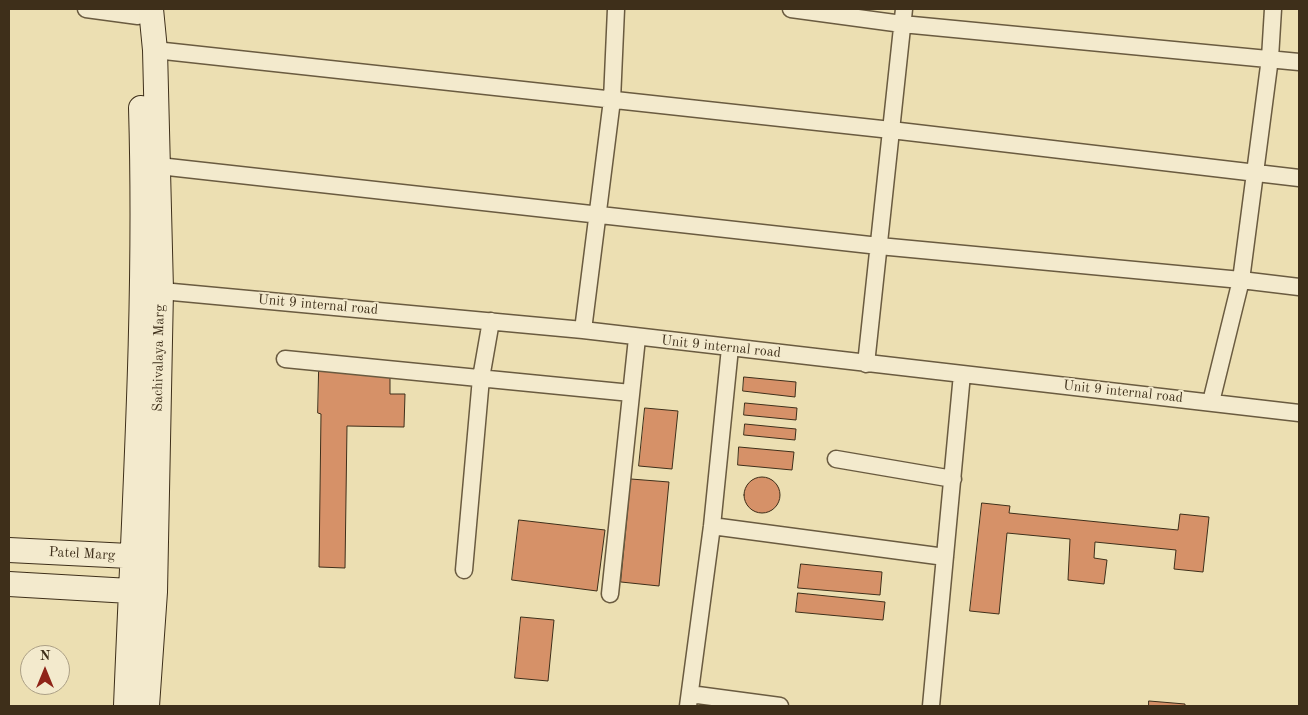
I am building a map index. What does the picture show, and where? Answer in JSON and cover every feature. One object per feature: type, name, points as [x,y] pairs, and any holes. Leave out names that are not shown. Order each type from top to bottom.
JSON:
[{"type":"main road","name":"Sachivalaya Marg","points":[[142,11],[155,50],[159,166],[151,290],[144,557],[155,592],[147,706]]},
{"type":"main road","name":"Sachivalaya Marg","points":[[142,11],[143,206],[151,290]]},
{"type":"main road","name":"Patel Marg","points":[[9,550],[144,557]]},
{"type":"main road","name":"Sachivalaya Marg","points":[[126,706],[131,590],[144,557]]},
{"type":"main road","points":[[9,584],[155,592]]},
{"type":"street","points":[[86,9],[142,11]]},
{"type":"street","points":[[583,330],[612,100],[616,9]]},
{"type":"street","points":[[791,9],[903,16],[1299,62]]},
{"type":"street","points":[[1211,402],[1240,280],[1270,58],[1274,9]]},
{"type":"street","points":[[866,364],[903,16]]},
{"type":"street","points":[[155,50],[891,130],[1299,178]]},
{"type":"street","points":[[159,166],[879,246],[1299,287]]},
{"type":"street","name":"Unit 9 internal road","points":[[151,290],[583,330],[637,338],[1211,402],[1299,414]]},
{"type":"street","points":[[464,570],[481,378],[491,322]]},
{"type":"street","points":[[610,594],[637,338]]},
{"type":"street","points":[[730,348],[712,526],[689,700],[780,706]]},
{"type":"street","points":[[285,359],[631,393]]},
{"type":"street","points":[[931,706],[962,374]]},
{"type":"street","points":[[836,459],[953,478]]},
{"type":"street","points":[[712,526],[945,557]]},
{"type":"building","points":[[319,371],[390,372],[390,394],[405,394],[404,427],[347,426],[345,568],[319,567],[321,414],[318,413]]},
{"type":"building","points":[[744,377],[796,382],[795,397],[743,391]]},
{"type":"building","points":[[745,403],[797,408],[796,420],[744,415]]},
{"type":"building","points":[[645,408],[678,411],[672,469],[639,466]]},
{"type":"building","points":[[745,424],[796,429],[795,440],[744,435]]},
{"type":"building","points":[[739,447],[794,452],[792,470],[738,465]]},
{"type":"building","points":[[762,477],[769,478],[775,482],[779,488],[779,502],[775,508],[769,512],[762,513],[755,512],[749,508],[745,502],[744,495],[745,488],[749,482],[755,478]]},
{"type":"building","points":[[631,479],[669,482],[659,586],[621,582]]},
{"type":"building","points":[[982,503],[1010,506],[1009,513],[1178,530],[1180,514],[1209,517],[1203,572],[1174,569],[1176,550],[1095,542],[1094,558],[1107,560],[1104,584],[1068,580],[1070,539],[1007,533],[999,614],[970,611]]},
{"type":"building","points":[[519,520],[605,530],[597,591],[512,580]]},
{"type":"building","points":[[801,564],[882,572],[880,595],[798,588]]},
{"type":"building","points":[[798,593],[885,602],[883,620],[796,612]]},
{"type":"building","points":[[521,617],[554,620],[548,681],[515,678]]},
{"type":"building","points":[[1149,701],[1185,704],[1185,706],[1149,706]]}]
